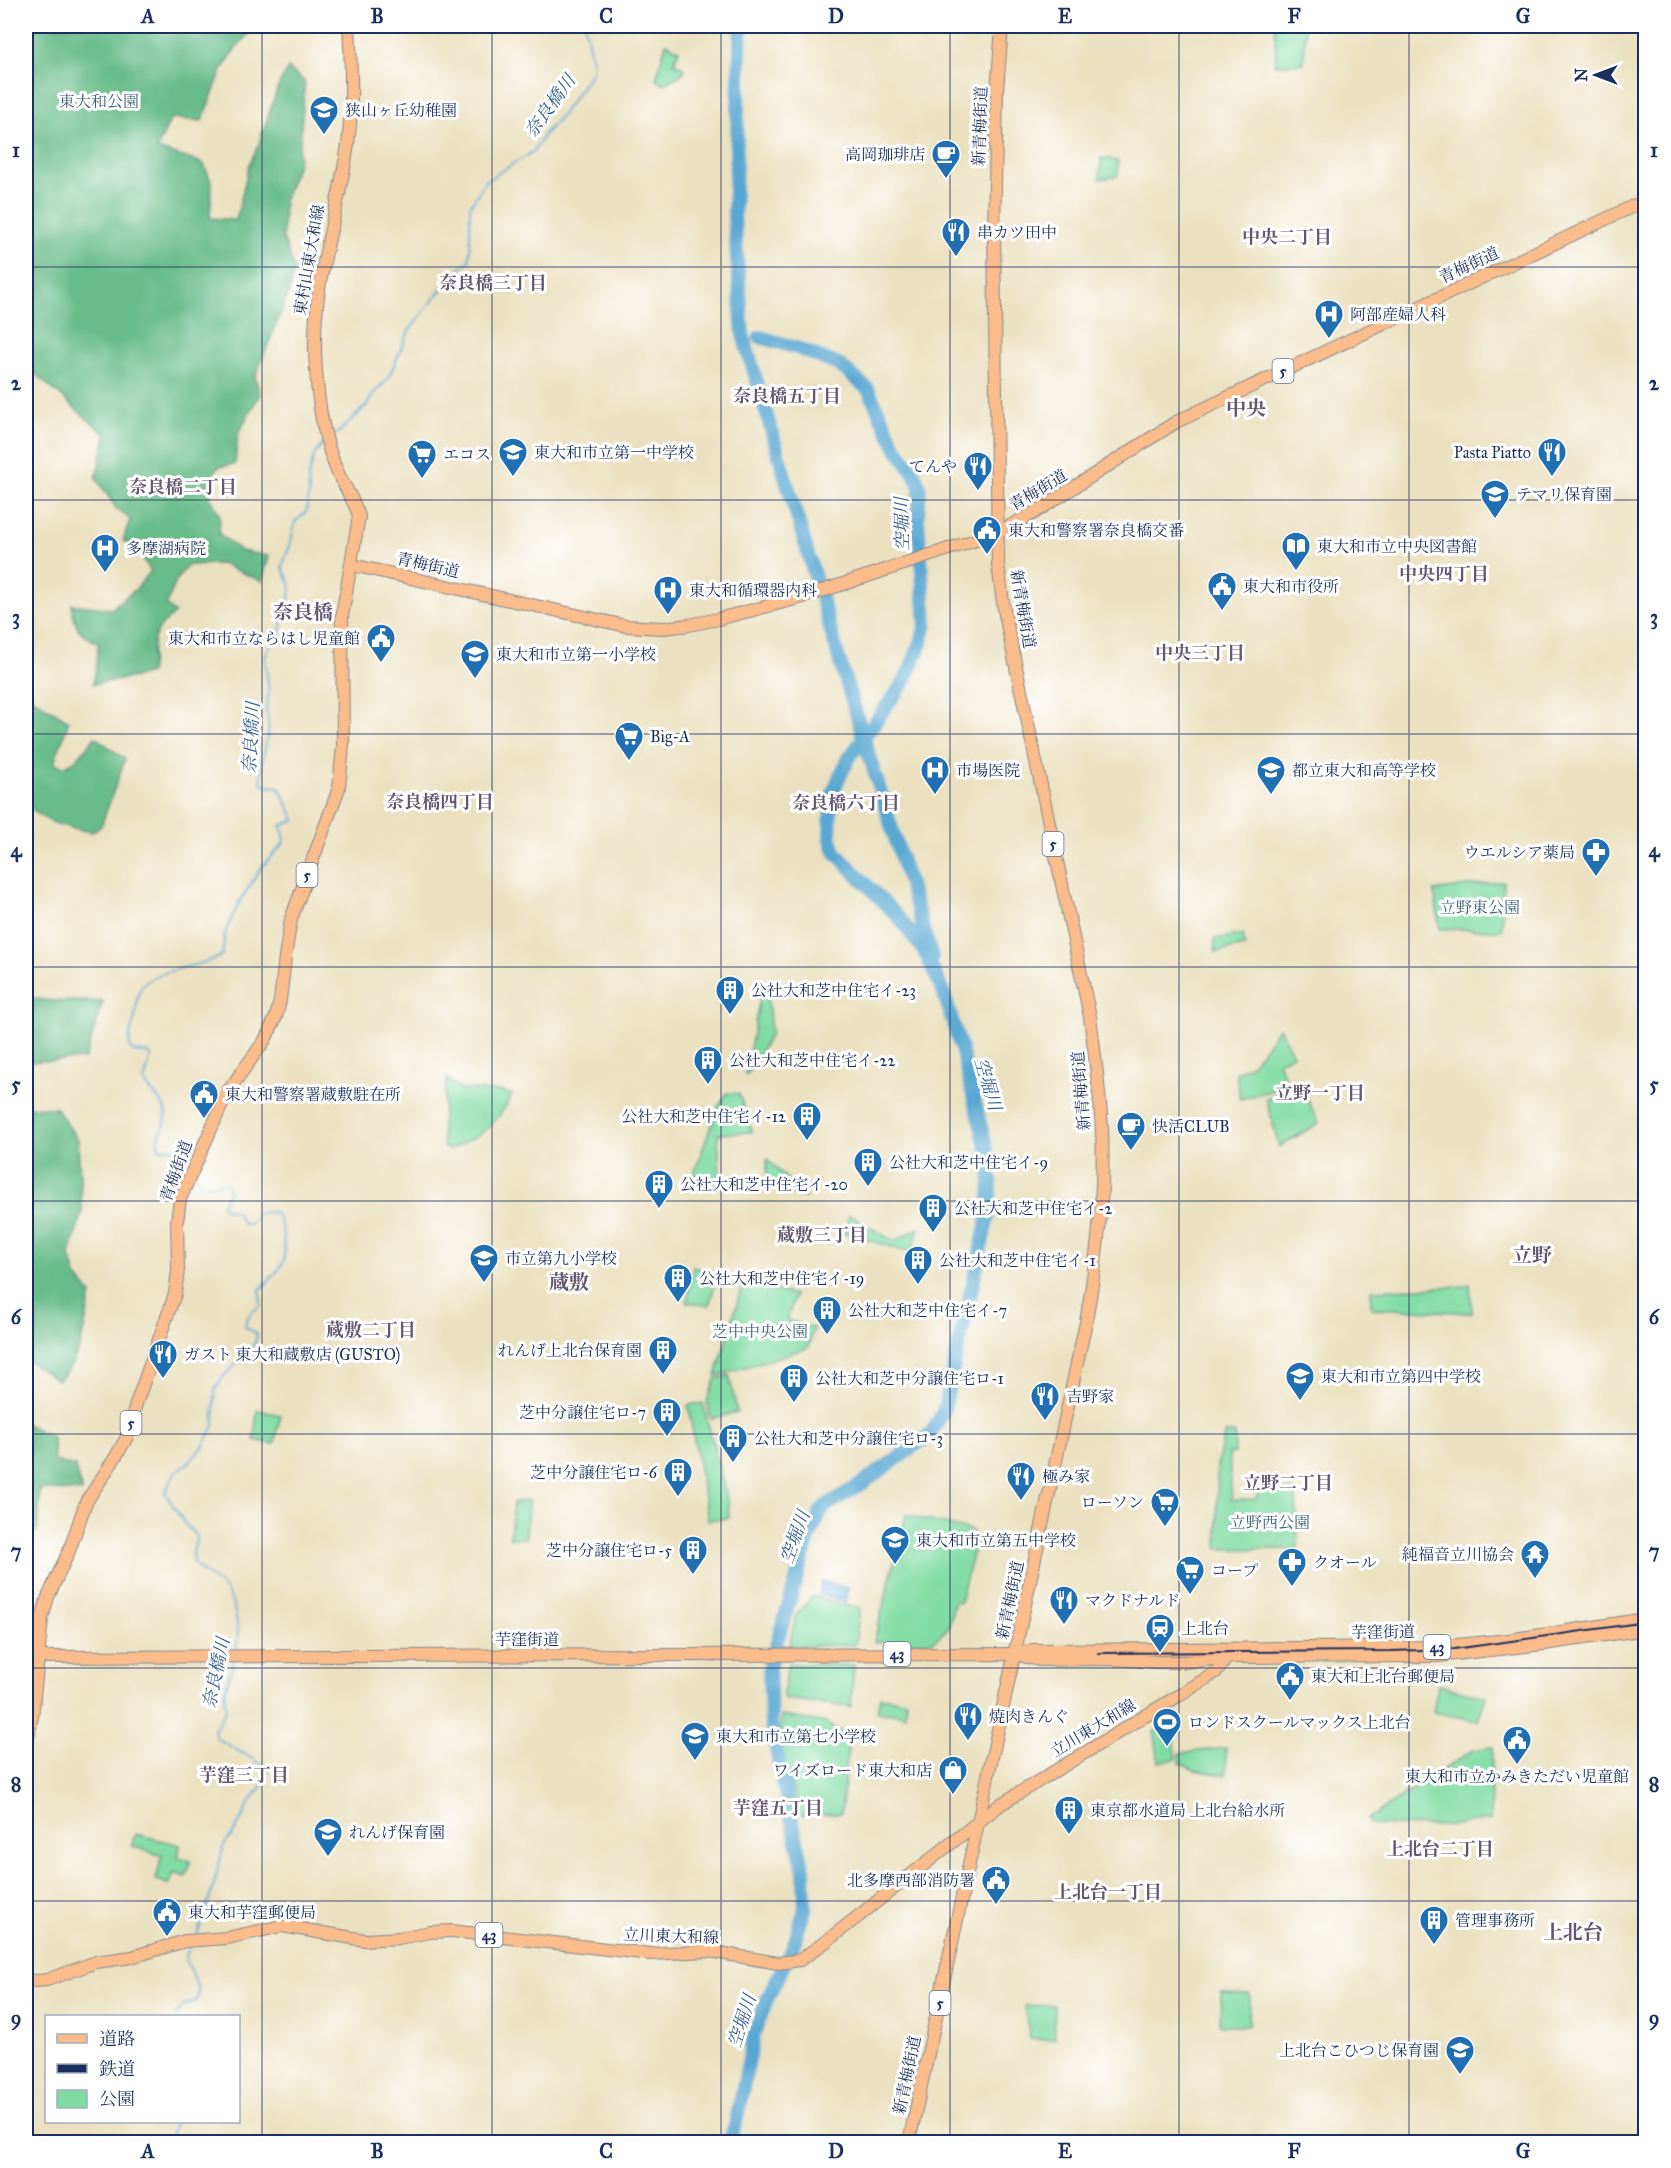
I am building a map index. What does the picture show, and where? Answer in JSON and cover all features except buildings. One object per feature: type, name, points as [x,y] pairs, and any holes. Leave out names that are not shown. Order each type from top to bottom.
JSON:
[{"type":"main road","name":"東村山東大和線","points":[[349,26],[352,89],[348,145],[324,252],[314,317],[317,386],[328,440],[337,470],[359,516],[352,565]]},
{"type":"main road","name":"新青梅街道","points":[[909,2142],[1094,1279],[1099,1230],[1102,1141],[1098,1069],[1090,1017],[1004,610],[998,565],[994,230],[997,91],[1002,26]]},
{"type":"main road","name":"青梅街道","points":[[26,1746],[32,1717],[42,1618],[51,1589],[69,1551],[86,1502],[124,1443],[171,1307],[177,1278],[178,1209],[228,1091],[265,1040],[276,1017],[291,919],[339,788],[343,745],[342,616],[352,565],[608,622],[640,627],[696,624],[808,596],[997,532],[1034,513],[1180,420],[1646,200]]},
{"type":"main road","name":"芋窪街道","points":[[1227,1653],[1437,1647],[1498,1641],[1646,1619]]},
{"type":"main road","name":"芋窪街道","points":[[38,1657],[1015,1654],[1033,1650],[1438,1656],[1646,1629]]},
{"type":"main road","name":"立川東大和線","points":[[26,1980],[36,1982],[47,1980],[96,1962],[132,1957],[196,1939],[227,1938],[282,1926],[365,1940],[450,1931],[650,1954],[709,1951],[778,1963],[793,1962],[800,1960],[828,1940],[1004,1802],[1217,1671],[1227,1653]]},
{"type":"main road","points":[[986,1790],[1004,1802]]},
{"type":"green space","name":"東大和公園","points":[[26,26],[255,26],[236,48],[222,70],[202,121],[171,118],[157,149],[203,163],[212,183],[210,218],[236,220],[249,165],[258,146],[278,87],[288,68],[305,82],[298,164],[284,200],[283,238],[294,269],[289,292],[255,377],[260,394],[238,434],[235,464],[218,467],[208,481],[210,496],[220,516],[219,534],[241,551],[269,556],[262,581],[221,564],[188,565],[178,577],[166,605],[175,613],[156,634],[150,673],[93,684],[98,643],[78,629],[72,604],[111,609],[136,589],[151,571],[135,548],[123,541],[130,519],[116,508],[96,478],[106,435],[33,372],[26,362]]},
{"type":"green space","points":[[1275,26],[1305,26],[1304,63],[1276,65]]},
{"type":"green space","points":[[666,43],[679,50],[674,63],[685,69],[682,74],[664,84],[656,79]]},
{"type":"green space","points":[[1101,158],[1118,161],[1118,176],[1100,179]]},
{"type":"green space","points":[[26,694],[69,721],[54,763],[64,767],[76,760],[95,737],[125,759],[101,826],[92,832],[54,823],[38,814],[26,800]]},
{"type":"green space","name":"立野東公園","points":[[1503,881],[1502,930],[1440,929],[1434,891]]},
{"type":"green space","points":[[26,917],[29,917],[33,945],[26,948]]},
{"type":"green space","points":[[1243,934],[1245,946],[1216,952],[1214,939]]},
{"type":"green space","points":[[767,990],[771,1033],[745,1075],[761,992]]},
{"type":"green space","points":[[26,997],[53,1001],[103,1001],[85,1059],[26,1062]]},
{"type":"green space","points":[[1279,1028],[1293,1055],[1278,1062],[1289,1086],[1240,1099],[1236,1073],[1253,1063]]},
{"type":"green space","points":[[447,1078],[461,1090],[500,1091],[512,1095],[493,1123],[479,1135],[448,1150],[443,1147],[442,1124]]},
{"type":"green space","points":[[1301,1085],[1319,1123],[1279,1147],[1266,1099]]},
{"type":"green space","points":[[727,1093],[739,1094],[752,1132],[718,1134],[720,1181],[691,1182],[717,1109]]},
{"type":"green space","points":[[26,1107],[56,1108],[78,1140],[82,1212],[70,1255],[76,1276],[91,1294],[77,1353],[66,1373],[58,1380],[26,1360]]},
{"type":"green space","points":[[767,1159],[806,1198],[767,1185]]},
{"type":"green space","points":[[849,1215],[888,1238],[897,1240],[919,1228],[912,1253],[844,1233]]},
{"type":"green space","points":[[693,1267],[718,1274],[709,1306],[687,1302]]},
{"type":"green space","name":"芝中中央公園","points":[[743,1282],[795,1295],[787,1320],[814,1328],[808,1348],[716,1376]]},
{"type":"green space","points":[[1470,1284],[1472,1313],[1371,1308],[1371,1290]]},
{"type":"green space","points":[[729,1375],[737,1412],[711,1419],[707,1402],[715,1379]]},
{"type":"green space","points":[[703,1403],[728,1503],[729,1518],[708,1520],[688,1405]]},
{"type":"green space","points":[[257,1410],[281,1415],[274,1444],[254,1440]]},
{"type":"green space","points":[[26,1424],[53,1437],[54,1461],[75,1466],[82,1492],[40,1489],[38,1529],[26,1545]]},
{"type":"green space","name":"立野西公園","points":[[1225,1433],[1235,1433],[1235,1453],[1229,1454],[1232,1500],[1256,1499],[1258,1491],[1296,1490],[1298,1549],[1218,1549],[1217,1465]]},
{"type":"green space","points":[[528,1500],[526,1538],[510,1538],[513,1503]]},
{"type":"green space","points":[[906,1515],[972,1531],[976,1539],[960,1602],[955,1601],[948,1628],[933,1642],[874,1642]]},
{"type":"green space","points":[[813,1596],[837,1604],[860,1608],[855,1645],[789,1646],[796,1615]]},
{"type":"green space","points":[[788,1664],[854,1665],[851,1707],[786,1699],[783,1695]]},
{"type":"green space","points":[[1438,1685],[1486,1697],[1478,1721],[1433,1712]]},
{"type":"green space","points":[[880,1697],[907,1701],[905,1715],[877,1711]]},
{"type":"green space","points":[[781,1716],[828,1723],[835,1731],[850,1732],[841,1813],[802,1816],[783,1754]]},
{"type":"green space","points":[[1172,1728],[1177,1759],[1159,1762],[1154,1731]]},
{"type":"green space","points":[[1492,1747],[1490,1820],[1448,1826],[1371,1825],[1368,1819],[1473,1750]]},
{"type":"green space","points":[[1226,1748],[1226,1775],[1194,1770],[1180,1763],[1180,1753]]},
{"type":"green space","points":[[135,1834],[180,1845],[178,1858],[191,1861],[186,1876],[174,1872],[169,1885],[156,1879],[162,1856],[132,1846]]},
{"type":"green space","points":[[1221,1993],[1250,1994],[1249,2025],[1220,2025]]},
{"type":"green space","points":[[1054,2005],[1055,2039],[1030,2039],[1024,2006]]},
{"type":"water","points":[[822,1581],[849,1588],[845,1602],[819,1595]]},
{"type":"waterway","name":"奈良橋川","points":[[330,438],[367,405],[374,393],[388,379],[409,331],[454,273],[469,261],[470,206],[486,181],[534,151],[592,72],[593,65],[585,26]]},
{"type":"waterway","name":"空堀川","points":[[741,26],[734,216],[743,335],[844,675],[932,957]]},
{"type":"waterway","name":"空堀川","points":[[729,2142],[736,2122],[754,2034],[767,1999],[792,1949],[805,1909],[804,1870],[771,1723],[769,1668],[809,1538],[821,1511],[927,1437],[943,1413],[989,1213],[991,1182],[986,1146],[961,1049],[943,991],[924,951],[900,919],[835,852],[830,836],[831,798],[839,778],[849,758],[905,681],[921,643],[926,624],[918,520],[920,487],[914,473],[895,446],[868,389],[839,365],[797,348],[760,337]]},
{"type":"waterway","name":"奈良橋川","points":[[189,1168],[172,1147],[160,1149],[158,1145],[166,1117],[161,1102],[144,1081],[151,1056],[148,1053],[133,1052],[130,1037],[140,989],[146,982],[167,972],[222,955],[226,930],[239,903],[261,868],[283,844],[285,839],[281,826],[295,820],[279,787],[266,786],[261,782],[269,728],[266,710],[269,691],[265,658],[269,648],[278,639],[291,592],[290,583],[282,567],[295,522],[306,512],[309,493],[308,478],[314,456],[323,443]]},
{"type":"waterway","name":"奈良橋川","points":[[195,1175],[203,1185],[227,1183],[229,1191],[222,1204],[225,1209],[236,1212],[244,1224],[250,1224],[258,1213],[275,1212],[281,1226],[284,1246],[281,1266],[260,1290],[261,1305],[246,1320],[245,1327],[257,1334],[256,1340],[251,1349],[223,1377],[215,1390],[214,1426],[203,1447],[187,1464],[176,1471],[165,1493],[185,1524],[197,1537],[193,1554],[195,1564],[224,1588],[232,1602],[238,1627],[236,1651]]},
{"type":"waterway","name":"奈良橋川","points":[[197,1936],[224,1845],[266,1780],[268,1771],[263,1765],[216,1738],[214,1730],[226,1710],[224,1695],[234,1660]]},
{"type":"waterway","name":"奈良橋川","points":[[176,2015],[182,2007],[197,2000],[198,1989],[185,1958],[190,1946]]},
{"type":"waterway","name":"奈良橋川","points":[[170,2142],[175,2123]]},
{"type":"railway","points":[[1098,1653],[1454,1649],[1646,1622]]},
{"type":"place","name":"狭山ヶ丘幼稚園","points":[[324,136]]},
{"type":"place","name":"高岡珈琲店","points":[[946,180]]},
{"type":"place","name":"串カツ田中","points":[[956,258]]},
{"type":"place","name":"阿部産婦人科","points":[[1329,340]]},
{"type":"place","name":"東大和市立第一中学校","points":[[513,478]]},
{"type":"place","name":"Pasta Piatto","points":[[1552,478]]},
{"type":"place","name":"エコス","points":[[422,480]]},
{"type":"place","name":"てんや","points":[[978,492]]},
{"type":"place","name":"テマリ保育園","points":[[1495,520]]},
{"type":"place","name":"東大和警察署奈良橋交番","points":[[987,556]]},
{"type":"place","name":"東大和市立中央図書館","points":[[1296,572]]},
{"type":"place","name":"多摩湖病院","points":[[105,574]]},
{"type":"place","name":"東大和市役所","points":[[1222,612]]},
{"type":"place","name":"東大和循環器内科","points":[[668,616]]},
{"type":"place","name":"東大和市立ならはし児童館","points":[[381,664]]},
{"type":"place","name":"東大和市立第一小学校","points":[[475,680]]},
{"type":"place","name":"Big-A","points":[[629,762]]},
{"type":"place","name":"市場医院","points":[[935,796]]},
{"type":"place","name":"都立東大和高等学校","points":[[1271,796]]},
{"type":"place","name":"ウエルシア薬局","points":[[1596,878]]},
{"type":"place","name":"公社大和芝中住宅イ-23","points":[[730,1016]]},
{"type":"place","name":"公社大和芝中住宅イ-22","points":[[708,1086]]},
{"type":"place","name":"東大和警察署蔵敷駐在所","points":[[204,1120]]},
{"type":"place","name":"公社大和芝中住宅イ-12","points":[[807,1142]]},
{"type":"place","name":"快活CLUB","points":[[1131,1152]]},
{"type":"place","name":"公社大和芝中住宅イ-9","points":[[868,1188]]},
{"type":"place","name":"公社大和芝中住宅イ-20","points":[[659,1210]]},
{"type":"place","name":"公社大和芝中住宅イ-2","points":[[933,1234]]},
{"type":"place","name":"市立第九小学校","points":[[484,1284]]},
{"type":"place","name":"公社大和芝中住宅イ-1","points":[[918,1286]]},
{"type":"place","name":"公社大和芝中住宅イ-19","points":[[678,1304]]},
{"type":"place","name":"公社大和芝中住宅イ-7","points":[[827,1336]]},
{"type":"place","name":"れんげ上北台保育園","points":[[663,1376]]},
{"type":"place","name":"ガスト 東大和蔵敷店 (GUSTO)","points":[[163,1380]]},
{"type":"place","name":"東大和市立第四中学校","points":[[1300,1402]]},
{"type":"place","name":"公社大和芝中分譲住宅ロ-1","points":[[794,1404]]},
{"type":"place","name":"吉野家","points":[[1045,1422]]},
{"type":"place","name":"芝中分譲住宅ロ-7","points":[[667,1438]]},
{"type":"place","name":"公社大和芝中分譲住宅ロ-3","points":[[733,1464]]},
{"type":"place","name":"芝中分譲住宅ロ-6","points":[[678,1498]]},
{"type":"place","name":"極み家","points":[[1021,1502]]},
{"type":"place","name":"ローソン","points":[[1165,1528]]},
{"type":"place","name":"東大和市立第五中学校","points":[[895,1566]]},
{"type":"place","name":"芝中分譲住宅ロ-5","points":[[693,1576]]},
{"type":"place","name":"純福音立川協会","points":[[1535,1580]]},
{"type":"place","name":"クオール","points":[[1292,1588]]},
{"type":"place","name":"コープ","points":[[1190,1596]]},
{"type":"place","name":"マクドナルド","points":[[1064,1626]]},
{"type":"place","name":"上北台","points":[[1160,1654]]},
{"type":"place","name":"東大和上北台郵便局","points":[[1290,1702]]},
{"type":"place","name":"焼肉きんぐ","points":[[968,1742]]},
{"type":"place","name":"ロンドスクールマックス上北台","points":[[1167,1748]]},
{"type":"place","name":"東大和市立第七小学校","points":[[695,1762]]},
{"type":"place","name":"東大和市立かみきただい児童館","points":[[1517,1766]]},
{"type":"place","name":"ワイズロード東大和店","points":[[953,1796]]},
{"type":"place","name":"東京都水道局 上北台給水所","points":[[1069,1836]]},
{"type":"place","name":"れんげ保育園","points":[[328,1858]]},
{"type":"place","name":"北多摩西部消防署","points":[[996,1906]]},
{"type":"place","name":"東大和芋窪郵便局","points":[[167,1938]]},
{"type":"place","name":"管理事務所","points":[[1434,1946]]},
{"type":"place","name":"上北台こひつじ保育園","points":[[1460,2076]]},
{"type":"district","name":"中央二丁目","points":[[1287,237]]},
{"type":"district","name":"奈良橋三丁目","points":[[493,283]]},
{"type":"district","name":"奈良橋五丁目","points":[[787,396]]},
{"type":"district","name":"中央","points":[[1246,408]]},
{"type":"district","name":"奈良橋二丁目","points":[[183,487]]},
{"type":"district","name":"中央四丁目","points":[[1444,574]]},
{"type":"district","name":"奈良橋","points":[[303,612]]},
{"type":"district","name":"中央三丁目","points":[[1200,653]]},
{"type":"district","name":"奈良橋四丁目","points":[[440,802]]},
{"type":"district","name":"奈良橋六丁目","points":[[846,803]]},
{"type":"district","name":"立野一丁目","points":[[1320,1093]]},
{"type":"district","name":"蔵敷三丁目","points":[[822,1235]]},
{"type":"district","name":"立野","points":[[1532,1255]]},
{"type":"district","name":"蔵敷","points":[[569,1282]]},
{"type":"district","name":"蔵敷二丁目","points":[[371,1330]]},
{"type":"district","name":"立野二丁目","points":[[1288,1483]]},
{"type":"district","name":"芋窪三丁目","points":[[244,1775]]},
{"type":"district","name":"芋窪五丁目","points":[[778,1808]]},
{"type":"district","name":"上北台二丁目","points":[[1440,1849]]},
{"type":"district","name":"上北台一丁目","points":[[1108,1892]]},
{"type":"district","name":"上北台","points":[[1573,1932]]}]
